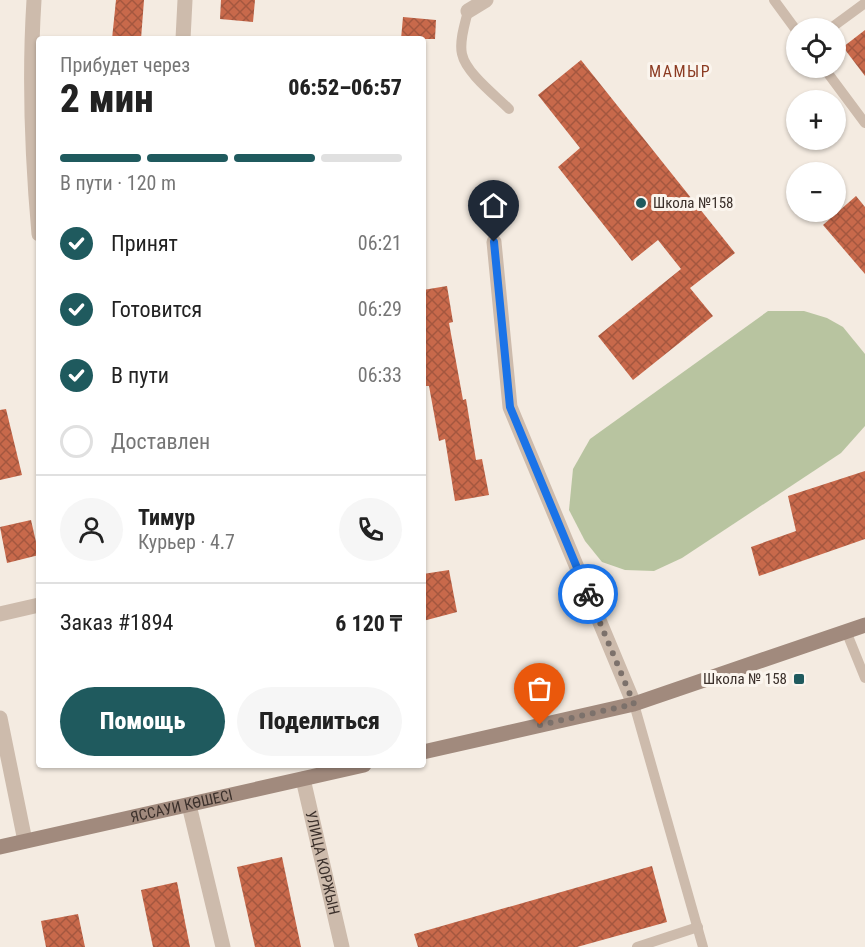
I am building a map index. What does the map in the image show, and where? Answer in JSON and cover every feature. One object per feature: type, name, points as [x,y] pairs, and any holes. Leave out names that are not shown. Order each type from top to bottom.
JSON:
[{"type":"main road","points":[[426,751],[634,704],[865,625]]},
{"type":"main road","name":"ЯССАУИ КӨШЕСІ","points":[[0,847],[351,768]]},
{"type":"street","points":[[34,0],[31,118],[36,190]]},
{"type":"street","points":[[183,36],[185,0]]},
{"type":"street","points":[[468,6],[486,0]]},
{"type":"street","points":[[494,242],[510,407],[634,704]]},
{"type":"street","points":[[0,614],[36,606]]},
{"type":"street","points":[[0,718],[25,841]]},
{"type":"street","name":"УЛИЦА КОРЖЫН","points":[[303,779],[342,947]]},
{"type":"street","points":[[189,805],[223,947]]},
{"type":"lane","points":[[774,0],[787,18]]},
{"type":"lane","points":[[845,18],[865,3]]},
{"type":"lane","points":[[468,6],[462,38],[462,55],[470,71],[509,109]]},
{"type":"lane","points":[[831,78],[865,123]]},
{"type":"lane","points":[[846,631],[865,678]]},
{"type":"lane","points":[[634,704],[703,947]]},
{"type":"lane","points":[[637,947],[698,927]]},
{"type":"green space","points":[[768,311],[804,311],[827,318],[843,327],[865,354],[865,426],[841,453],[682,558],[654,571],[625,570],[602,562],[585,541],[569,510],[573,469],[590,439]]},
{"type":"building","points":[[116,0],[144,0],[141,36],[112,36]]},
{"type":"building","points":[[221,0],[255,0],[253,22],[220,19]]},
{"type":"building","points":[[403,17],[436,20],[435,39],[426,39],[426,36],[401,36]]},
{"type":"building","points":[[865,30],[865,76],[846,51],[846,45]]},
{"type":"building","name":"Школа №158","points":[[581,60],[735,253],[690,288],[713,316],[633,380],[598,336],[681,269],[658,240],[632,261],[558,167],[580,148],[538,95]]},
{"type":"building","points":[[856,196],[865,207],[865,274],[823,225],[826,222],[846,222],[846,205]]},
{"type":"building","points":[[447,286],[453,322],[449,323],[463,400],[466,399],[476,460],[482,459],[489,495],[455,501],[445,439],[439,441],[429,386],[426,386],[426,290]]},
{"type":"building","points":[[6,409],[22,475],[0,480],[0,410]]},
{"type":"building","points":[[865,471],[865,539],[759,576],[751,547],[796,531],[788,496]]},
{"type":"building","points":[[31,520],[36,542],[36,556],[7,563],[0,527]]},
{"type":"building","points":[[449,570],[457,612],[426,620],[426,574]]},
{"type":"building","points":[[282,857],[301,947],[255,947],[237,867]]},
{"type":"building","points":[[652,866],[667,922],[577,947],[418,947],[414,934]]},
{"type":"building","points":[[177,882],[190,947],[153,947],[141,890]]},
{"type":"building","points":[[78,914],[85,947],[46,947],[41,921]]},
{"type":"way so far","points":[[540,725],[634,704],[588,594]]},
{"type":"place","name":"Школа №158","points":[[641,203]]},
{"type":"place","name":"Школа № 158","points":[[799,679]]},
{"type":"district","name":"МАМЫР","points":[[680,71]]},
{"type":"route","points":[[494,242],[510,407],[588,594]]}]
